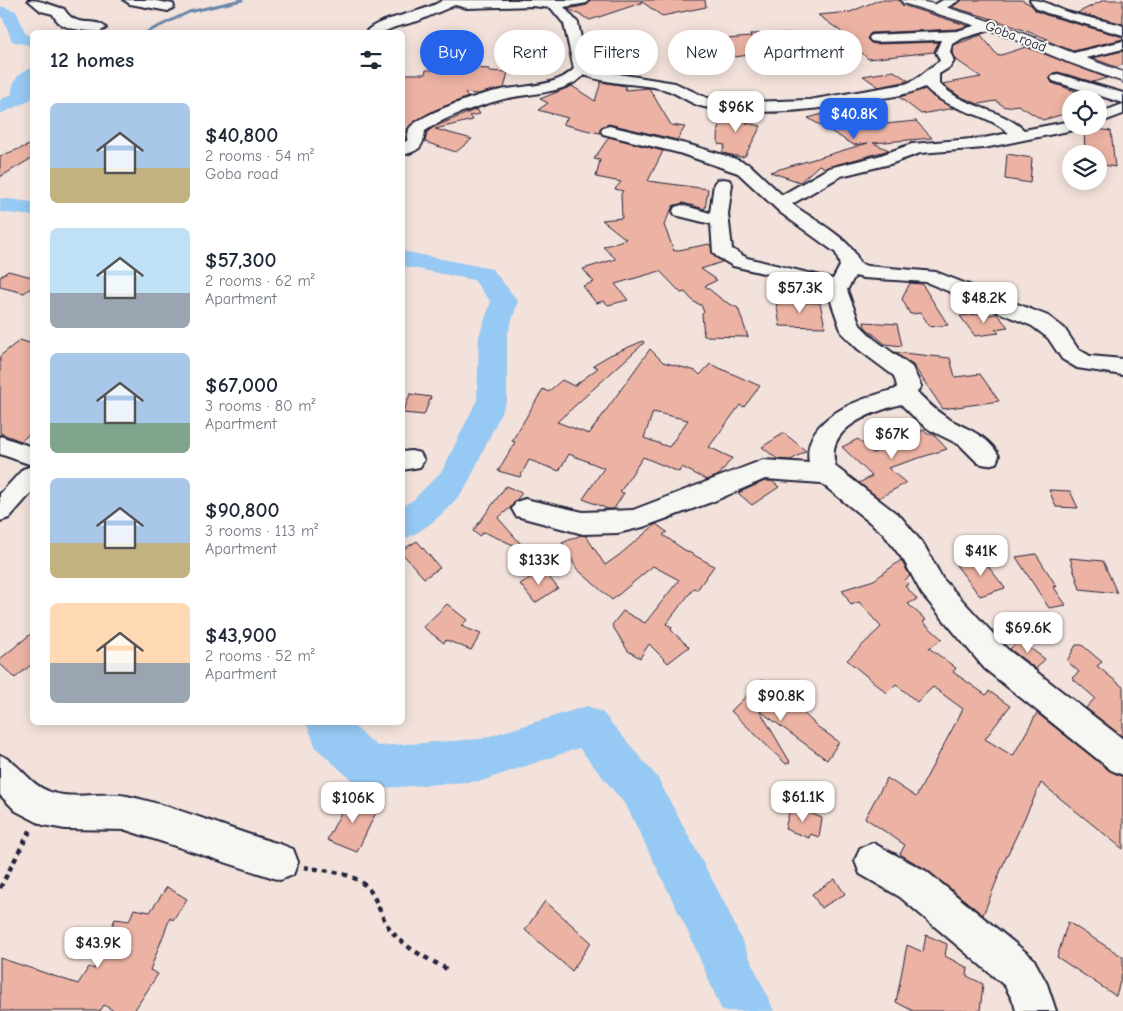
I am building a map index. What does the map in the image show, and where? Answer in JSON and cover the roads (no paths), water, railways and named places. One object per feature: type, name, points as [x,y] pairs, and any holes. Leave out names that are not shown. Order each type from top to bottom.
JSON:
[{"type":"main road","name":"Goba road","points":[[908,0],[991,25],[1070,58],[1123,77]]},
{"type":"street","points":[[34,0],[46,8],[59,12],[61,18],[72,24],[99,28]]},
{"type":"street","points":[[130,0],[168,7]]},
{"type":"street","points":[[377,30],[390,24],[413,18],[450,1],[467,4],[532,2],[555,5],[582,0]]},
{"type":"street","points":[[936,8],[954,0]]},
{"type":"street","points":[[1036,0],[1040,6],[1050,10],[1108,25],[1123,31]]},
{"type":"street","points":[[555,5],[572,23],[575,41]]},
{"type":"street","points":[[901,23],[928,36]]},
{"type":"street","points":[[601,75],[666,86],[704,102],[774,108],[830,103],[915,86],[930,77],[932,72],[945,64],[947,61],[943,52],[946,42],[958,35],[991,25]]},
{"type":"street","points":[[876,38],[958,35]]},
{"type":"street","points":[[1070,58],[1123,45]]},
{"type":"street","points":[[405,149],[415,144],[417,129],[432,119],[498,95],[538,89],[571,80],[576,75]]},
{"type":"street","points":[[930,77],[930,81],[935,89],[947,98],[999,118],[1012,126],[1021,136]]},
{"type":"street","points":[[1058,78],[1123,98]]},
{"type":"street","points":[[1107,115],[1123,109]]},
{"type":"street","points":[[781,203],[835,172],[884,160],[911,150],[931,146],[984,143],[1062,128]]},
{"type":"street","points":[[609,131],[684,149],[733,164],[744,170],[781,203],[843,249],[848,256],[850,266],[837,290]]},
{"type":"street","points":[[723,184],[720,222],[721,248],[727,256],[763,269],[822,281],[837,290],[850,328],[866,344],[904,372],[910,386],[905,394],[847,416],[829,430],[820,450],[823,468],[827,474],[892,525],[914,553],[932,586],[996,659],[1123,759]]},
{"type":"street","points":[[682,211],[720,222]]},
{"type":"street","points":[[850,266],[863,272],[928,276],[956,286],[1040,321],[1056,333],[1070,354],[1085,363],[1123,367]]},
{"type":"street","points":[[905,394],[926,415],[939,424],[969,439],[986,456]]},
{"type":"street","points":[[0,445],[30,455]]},
{"type":"street","points":[[525,509],[583,522],[618,522],[634,520],[705,494],[763,468],[827,474]]},
{"type":"street","points":[[0,512],[30,478]]},
{"type":"street","points":[[0,771],[17,790],[42,808],[65,812],[126,813],[199,835],[248,854],[280,862]]},
{"type":"street","points":[[873,861],[913,884],[1019,972],[1033,998],[1036,1011]]},
{"type":"waterway","points":[[151,30],[189,12],[242,0]]},
{"type":"waterway","points":[[0,11],[10,15],[18,37],[30,40]]},
{"type":"waterway","points":[[0,108],[22,97],[22,83],[30,76]]},
{"type":"waterway","points":[[22,97],[30,90]]},
{"type":"waterway","points":[[0,205],[30,209]]},
{"type":"waterway","points":[[405,259],[483,274],[505,301],[493,336],[492,400],[454,479],[425,509],[405,524]]},
{"type":"waterway","points":[[327,725],[331,734],[370,768],[481,760],[587,726],[642,792],[708,921],[748,1011]]}]
